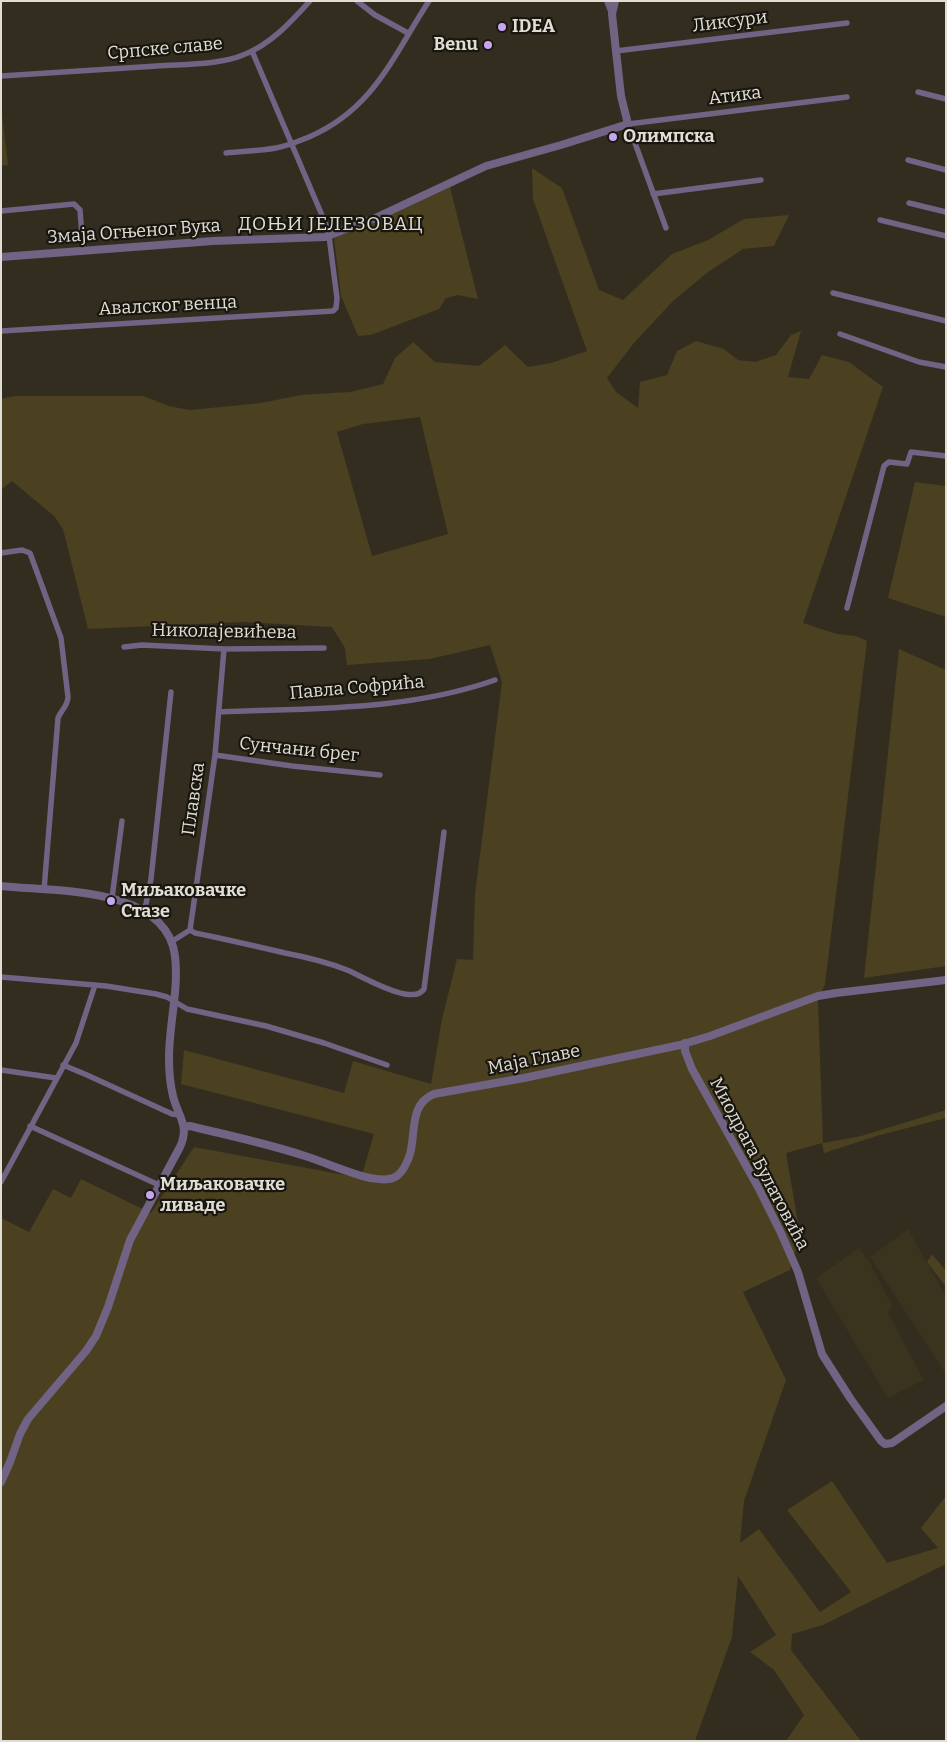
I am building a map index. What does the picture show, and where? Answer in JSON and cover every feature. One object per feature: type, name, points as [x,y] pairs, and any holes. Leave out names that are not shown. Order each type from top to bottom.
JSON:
[{"type":"street","name":"Српске славе","points":[[1,76],[214,61],[239,57],[252,51],[280,32],[310,1]]},
{"type":"street","points":[[357,1],[375,15],[408,34]]},
{"type":"street","points":[[226,153],[277,148],[328,128],[371,92],[396,57],[429,1]]},
{"type":"street","points":[[608,1],[612,10],[621,96],[628,124],[666,228]]},
{"type":"street","points":[[612,10],[615,1]]},
{"type":"street","name":"Ликсури","points":[[616,51],[848,23]]},
{"type":"street","points":[[252,51],[329,236],[373,219],[474,170],[628,124]]},
{"type":"street","points":[[918,92],[946,99]]},
{"type":"street","name":"Атика","points":[[628,124],[847,97]]},
{"type":"street","points":[[908,160],[946,170]]},
{"type":"street","points":[[653,194],[761,180]]},
{"type":"street","points":[[909,203],[946,212]]},
{"type":"street","points":[[1,212],[74,204],[80,210],[83,250]]},
{"type":"street","points":[[880,220],[946,236]]},
{"type":"street","name":"Змаја Огњеног Вука","points":[[1,257],[213,241],[329,236]]},
{"type":"street","name":"Авалског венца","points":[[1,331],[330,312],[336,308],[337,298],[329,236]]},
{"type":"street","points":[[833,293],[946,320]]},
{"type":"street","points":[[840,334],[919,362],[946,367]]},
{"type":"street","points":[[847,608],[884,466],[889,462],[907,464],[911,452],[946,456]]},
{"type":"street","points":[[1,553],[22,550],[30,553],[63,647],[68,702],[58,718],[44,890]]},
{"type":"street","name":"Николајевићева","points":[[124,647],[324,648]]},
{"type":"street","name":"Плавска","points":[[190,930],[215,755],[224,648]]},
{"type":"street","name":"Павла Софрића","points":[[219,712],[404,702],[446,695],[495,680]]},
{"type":"street","points":[[143,910],[151,878],[171,692]]},
{"type":"street","name":"Сунчани брег","points":[[215,755],[292,766],[380,774]]},
{"type":"street","points":[[112,898],[122,821]]},
{"type":"street","points":[[171,942],[190,930],[195,933],[307,957],[348,970],[393,991],[419,994],[424,989],[444,832]]},
{"type":"street","points":[[1,886],[87,893],[112,898],[143,910],[156,920],[168,935],[176,968],[169,1062],[172,1095],[185,1134],[127,1248],[100,1328],[86,1351],[28,1418],[1,1482]]},
{"type":"street","points":[[1,977],[95,985],[156,994],[168,997],[187,1009],[283,1031],[387,1065]]},
{"type":"street","name":"Маја Главе","points":[[184,1127],[190,1126],[304,1155],[359,1175],[387,1180],[397,1176],[405,1166],[410,1153],[416,1113],[421,1102],[430,1096],[524,1078],[685,1043],[818,996],[946,980]]},
{"type":"street","points":[[1,1182],[4,1170],[79,1036],[95,985]]},
{"type":"street","name":"Миодрага Булатовића","points":[[685,1043],[685,1051],[692,1069],[758,1187],[781,1233],[798,1272],[822,1354],[850,1398],[885,1444],[892,1443],[946,1406]]},
{"type":"street","points":[[63,1065],[172,1114],[180,1115]]},
{"type":"street","points":[[1,1070],[56,1078]]},
{"type":"street","points":[[30,1126],[158,1185]]},
{"type":"shaded area","points":[[1,106],[8,165],[1,166]]},
{"type":"shaded area","points":[[532,168],[562,188],[599,290],[623,300],[672,254],[708,240],[744,219],[789,215],[774,246],[743,249],[708,272],[673,301],[634,343],[607,378],[616,392],[638,408],[640,382],[667,375],[677,351],[696,341],[724,349],[738,360],[755,362],[776,355],[791,335],[801,331],[788,377],[809,379],[822,355],[849,362],[883,387],[803,623],[837,634],[856,636],[867,641],[825,984],[818,1001],[823,1143],[861,1136],[946,1110],[946,1118],[880,1135],[824,1153],[822,1143],[786,1153],[800,1234],[790,1270],[743,1292],[786,1380],[744,1501],[740,1543],[759,1529],[820,1612],[851,1592],[787,1510],[832,1481],[887,1563],[938,1548],[921,1528],[946,1496],[946,1564],[823,1625],[792,1634],[791,1650],[861,1741],[786,1741],[804,1715],[774,1670],[750,1652],[776,1635],[738,1576],[732,1637],[695,1741],[1,1741],[1,1218],[29,1232],[53,1189],[71,1198],[81,1179],[151,1213],[194,1147],[361,1178],[374,1134],[181,1084],[184,1050],[344,1093],[353,1061],[431,1084],[442,1019],[457,959],[473,960],[475,894],[502,682],[490,645],[430,659],[347,665],[345,648],[332,627],[243,622],[88,629],[63,529],[54,516],[12,481],[1,490],[1,399],[14,396],[143,396],[169,406],[190,410],[261,403],[301,395],[350,392],[383,384],[395,358],[413,342],[435,362],[479,366],[505,345],[528,367],[551,363],[587,351],[533,199]],"holes":[[[420,417],[448,534],[372,556],[337,432],[363,424]]]},
{"type":"shaded area","points":[[450,187],[478,299],[458,295],[446,298],[439,309],[371,335],[358,336],[341,296],[334,238],[374,223]]},
{"type":"shaded area","points":[[915,482],[946,486],[946,617],[888,598]]},
{"type":"shaded area","points":[[899,649],[946,670],[946,966],[864,978]]},
{"type":"shaded area","points":[[908,1229],[946,1296],[945,1373],[870,1257]]},
{"type":"shaded area","points":[[859,1248],[868,1259],[893,1307],[888,1313],[924,1380],[888,1398],[816,1278]]},
{"type":"shaded area","points":[[932,1254],[946,1271],[946,1287],[927,1262]]},
{"type":"place","name":"IDEA","points":[[502,27]]},
{"type":"place","name":"Benu","points":[[488,45]]},
{"type":"place","name":"Олимпска","points":[[613,137]]},
{"type":"place","name":"Миљаковачке Стазе","points":[[111,901]]},
{"type":"place","name":"Миљаковачке ливаде","points":[[150,1195]]},
{"type":"district","name":"ДОЊИ ЈЕЛЕЗОВАЦ","points":[[331,225]]}]
